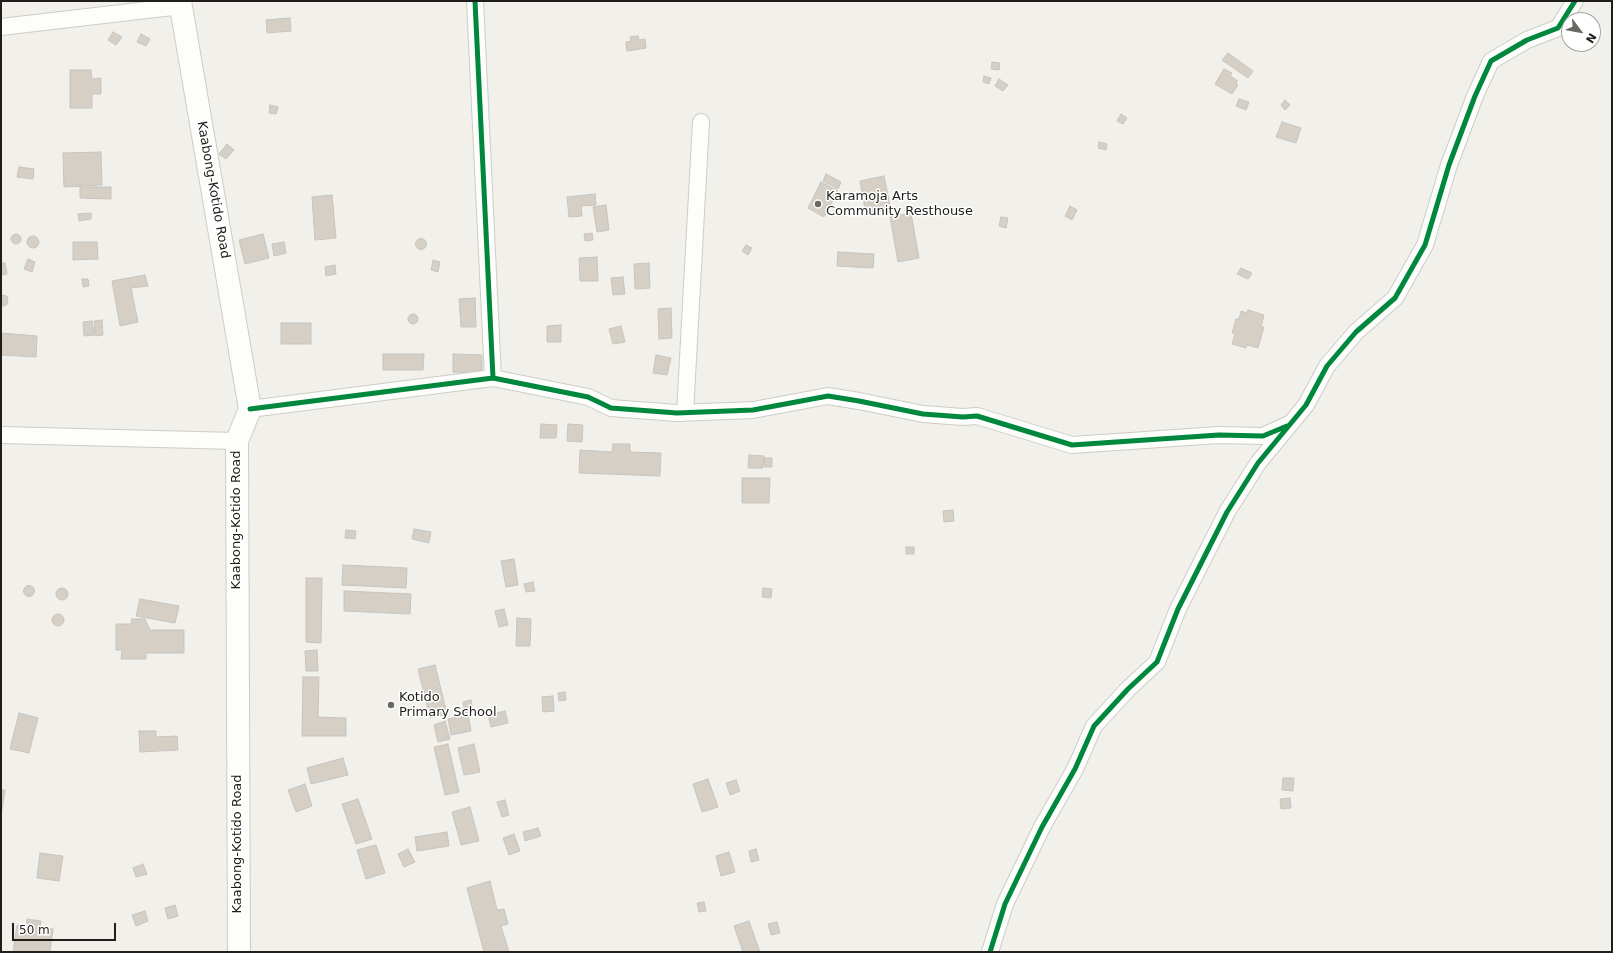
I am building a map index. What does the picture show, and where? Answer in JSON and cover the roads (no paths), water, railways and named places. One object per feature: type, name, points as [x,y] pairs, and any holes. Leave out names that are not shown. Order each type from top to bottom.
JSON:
[{"type":"main road","name":"Kaabong-Kotido Road","points":[[180,4],[250,409],[237,440],[239,952]]},
{"type":"street","points":[[475,1],[493,378]]},
{"type":"street","points":[[990,952],[1005,904],[1042,827],[1075,769],[1094,726],[1157,662],[1178,609],[1227,512],[1258,463],[1306,405],[1327,366],[1356,332],[1395,298],[1425,245],[1449,165],[1475,96],[1491,61],[1526,40],[1558,28],[1575,1]]},
{"type":"street","points":[[1,27],[180,4]]},
{"type":"street","points":[[685,413],[701,122]]},
{"type":"street","points":[[250,409],[493,378],[588,397],[611,408],[685,413],[753,410],[828,396],[923,414],[963,417],[977,416],[1072,446],[1219,435],[1263,436],[1289,424]]},
{"type":"street","points":[[1,435],[237,440]]},
{"type":"place","name":"Karamoja Arts Community Resthouse","points":[[818,204]]},
{"type":"place","name":"Kotido Primary School","points":[[391,705]]}]
